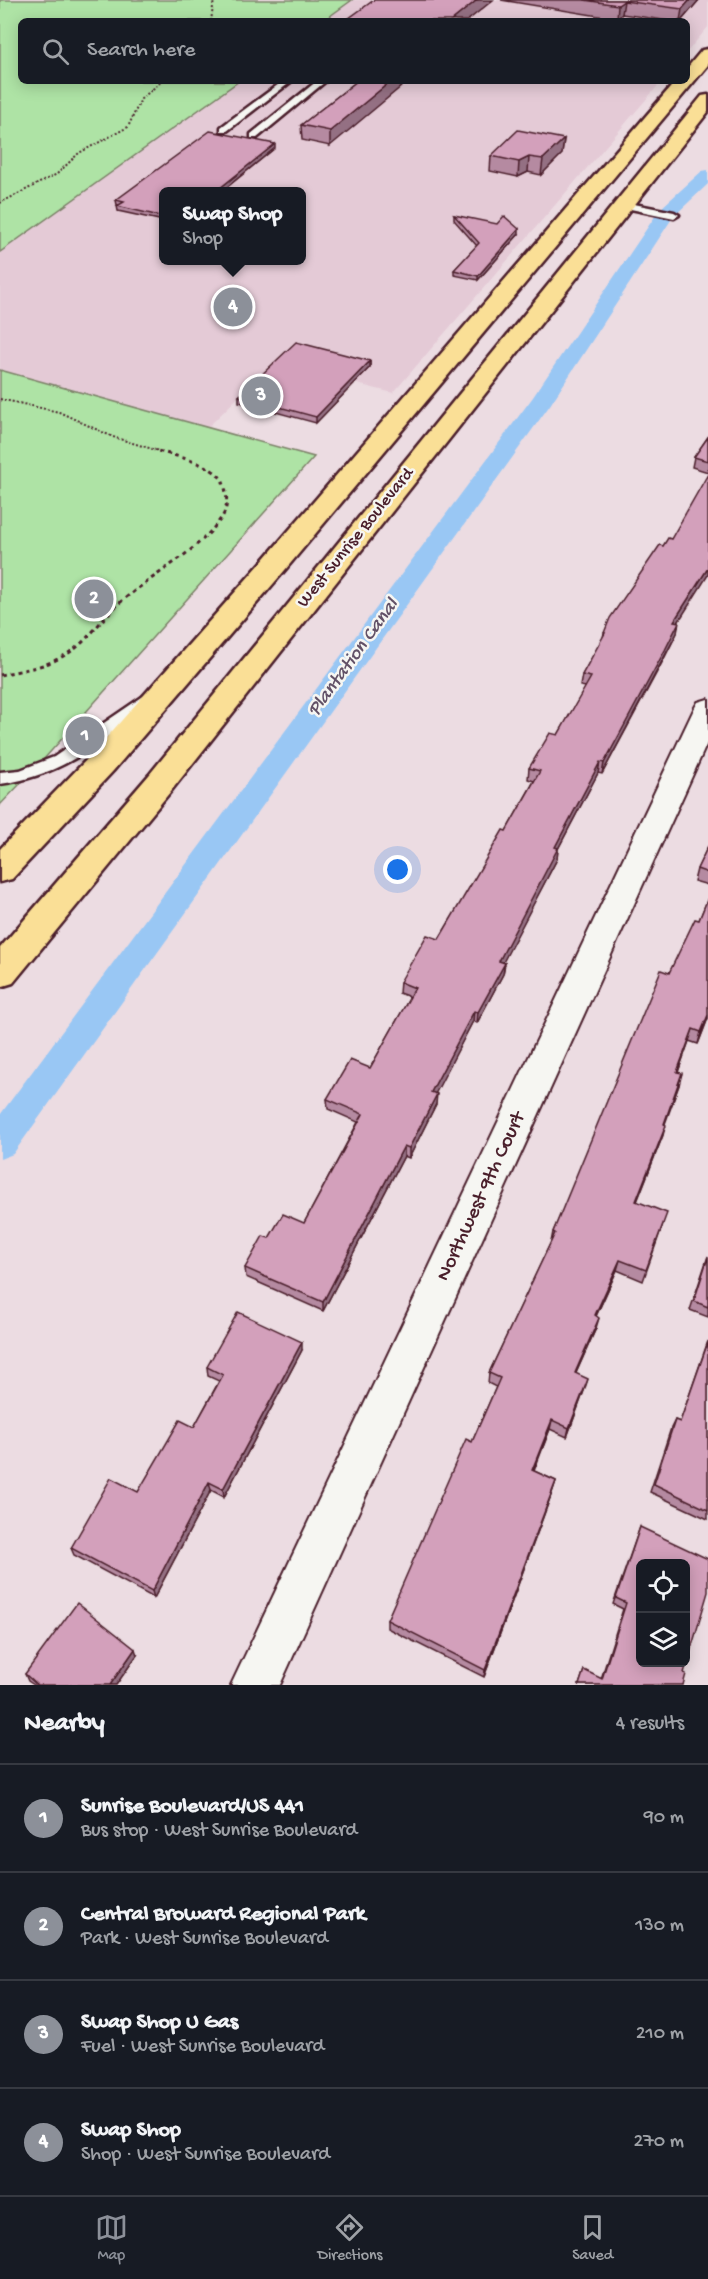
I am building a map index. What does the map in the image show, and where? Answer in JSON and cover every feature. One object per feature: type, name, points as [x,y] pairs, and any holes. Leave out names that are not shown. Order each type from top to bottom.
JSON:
[{"type":"main road","points":[[690,75],[708,54]]},
{"type":"main road","points":[[0,870],[102,763],[473,334],[683,84]]},
{"type":"main road","name":"West Sunrise Boulevard","points":[[0,973],[167,774],[708,100]]},
{"type":"main road","points":[[517,338],[512,323],[595,213],[594,208],[585,200]]},
{"type":"street","name":"Northwest 9th Court","points":[[255,1685],[708,709]]},
{"type":"lane","points":[[224,129],[284,84]]},
{"type":"lane","points":[[254,136],[318,84]]},
{"type":"lane","points":[[624,205],[674,215]]},
{"type":"lane","points":[[0,778],[21,778],[68,758],[177,676]]},
{"type":"path","points":[[212,18],[214,0]]},
{"type":"path","points":[[0,203],[57,174],[79,153],[128,127],[141,99],[158,84]]},
{"type":"path","points":[[0,399],[59,412],[113,437],[204,465],[222,479],[228,500],[224,515],[206,536],[114,608],[95,632],[66,655],[38,667],[0,675]]},
{"type":"shaded area","points":[[353,0],[708,0],[708,27],[690,48],[690,18],[327,18]]},
{"type":"shaded area","points":[[235,84],[659,84],[393,393],[273,363],[208,427],[0,370],[0,252]]},
{"type":"green space","points":[[0,0],[352,0],[327,18],[18,18],[18,84],[235,84],[0,252]]},
{"type":"green space","points":[[0,370],[314,457],[0,805]]},
{"type":"building","points":[[374,0],[477,0],[455,18],[349,18]]},
{"type":"building","points":[[584,0],[690,0],[682,9],[624,1],[618,5]]},
{"type":"building","points":[[353,84],[387,84],[330,131],[301,125]]},
{"type":"building","points":[[518,130],[564,139],[543,159],[529,157],[519,162],[491,156]]},
{"type":"building","points":[[210,131],[275,144],[221,187],[159,187],[159,216],[117,206],[124,202],[116,200]]},
{"type":"building","points":[[454,215],[497,224],[504,216],[519,229],[478,276],[454,270],[479,243]]},
{"type":"building","points":[[296,342],[370,361],[316,417],[239,396]]},
{"type":"building","points":[[708,437],[708,461],[694,457]]},
{"type":"building","points":[[708,474],[708,568],[674,621],[679,622],[665,650],[604,763],[600,762],[555,847],[558,848],[499,961],[505,963],[478,1012],[474,1011],[431,1092],[437,1094],[409,1148],[404,1146],[323,1302],[245,1268],[263,1236],[269,1238],[283,1214],[304,1223],[363,1114],[327,1099],[350,1060],[370,1068],[415,988],[400,982],[427,935],[439,939],[503,830],[506,831],[540,771],[529,768],[550,733],[558,735],[591,677],[582,675],[605,633],[610,618],[660,545],[663,546],[668,538],[671,539]]},
{"type":"building","points":[[708,846],[708,873],[697,869]]},
{"type":"building","points":[[708,898],[708,1015],[701,1032],[693,1029],[677,1072],[682,1073],[664,1124],[666,1125],[636,1201],[667,1213],[646,1270],[620,1260],[595,1315],[599,1318],[575,1373],[588,1379],[569,1428],[552,1420],[532,1470],[556,1481],[485,1670],[387,1620],[466,1439],[472,1442],[500,1378],[489,1373],[555,1233],[553,1232],[661,970],[669,973],[695,919],[699,920]]},
{"type":"building","points":[[708,1257],[708,1307],[694,1301]]},
{"type":"building","points":[[238,1312],[302,1342],[223,1489],[209,1482],[152,1591],[71,1548],[111,1478],[138,1492],[180,1420],[194,1427],[223,1375],[207,1367]]},
{"type":"building","points":[[708,1342],[708,1510],[654,1484],[675,1420],[680,1422]]},
{"type":"building","points":[[640,1527],[708,1559],[708,1592],[690,1653],[690,1559],[636,1559],[636,1667],[686,1667],[683,1685],[579,1685],[584,1670],[602,1679],[626,1603],[616,1598]]},
{"type":"building","points":[[77,1603],[135,1649],[110,1685],[37,1685],[25,1674]]},
{"type":"waterway","name":"Plantation Canal","points":[[0,1143],[542,400],[666,213],[708,175]]},
{"type":"place","name":"Swap Shop","points":[[233,307]]},
{"type":"place","name":"Swap Shop U Gas","points":[[261,396]]},
{"type":"place","name":"Central Broward Regional Park","points":[[94,599]]},
{"type":"place","name":"Sunrise Boulevard/US 441","points":[[85,736]]}]
